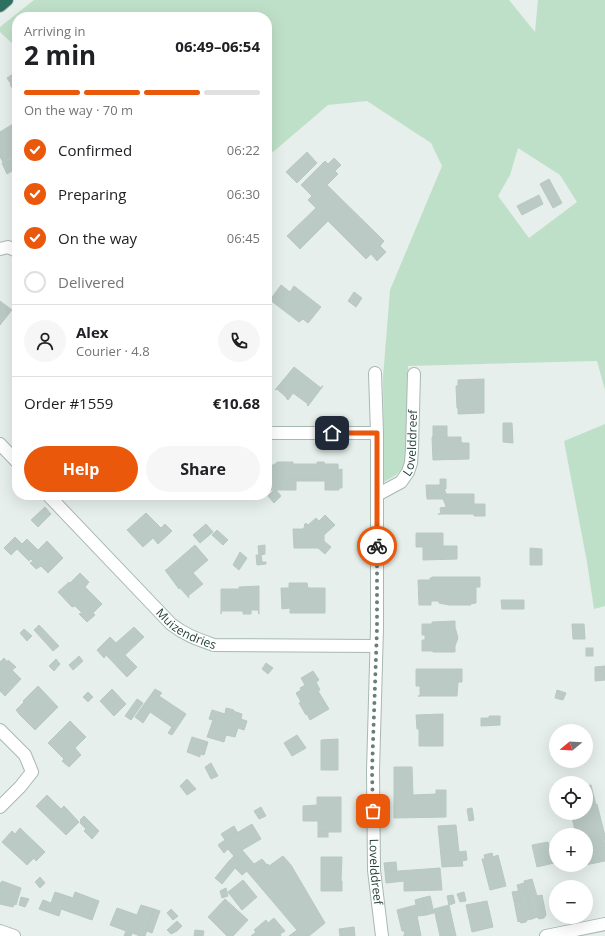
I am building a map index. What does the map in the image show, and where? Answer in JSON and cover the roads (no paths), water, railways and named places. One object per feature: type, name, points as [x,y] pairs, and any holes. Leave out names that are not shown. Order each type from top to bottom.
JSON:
[{"type":"highway","points":[[0,6],[7,0]]},
{"type":"street","points":[[0,249],[8,247],[12,249]]},
{"type":"street","name":"Lovelddreef","points":[[375,373],[377,433],[376,646],[372,771],[374,870],[382,936]]},
{"type":"street","name":"Lovelddreef","points":[[377,495],[401,482],[408,472],[411,463],[414,374]]},
{"type":"street","points":[[272,433],[377,433]]},
{"type":"street","points":[[0,444],[12,457]]},
{"type":"street","name":"Muizendries","points":[[53,500],[171,624],[194,638],[214,645],[376,646]]},
{"type":"street","points":[[0,730],[25,755],[32,772],[20,788],[0,807]]},
{"type":"street","points":[[546,936],[605,924]]},
{"type":"street","points":[[0,931],[14,936]]}]
